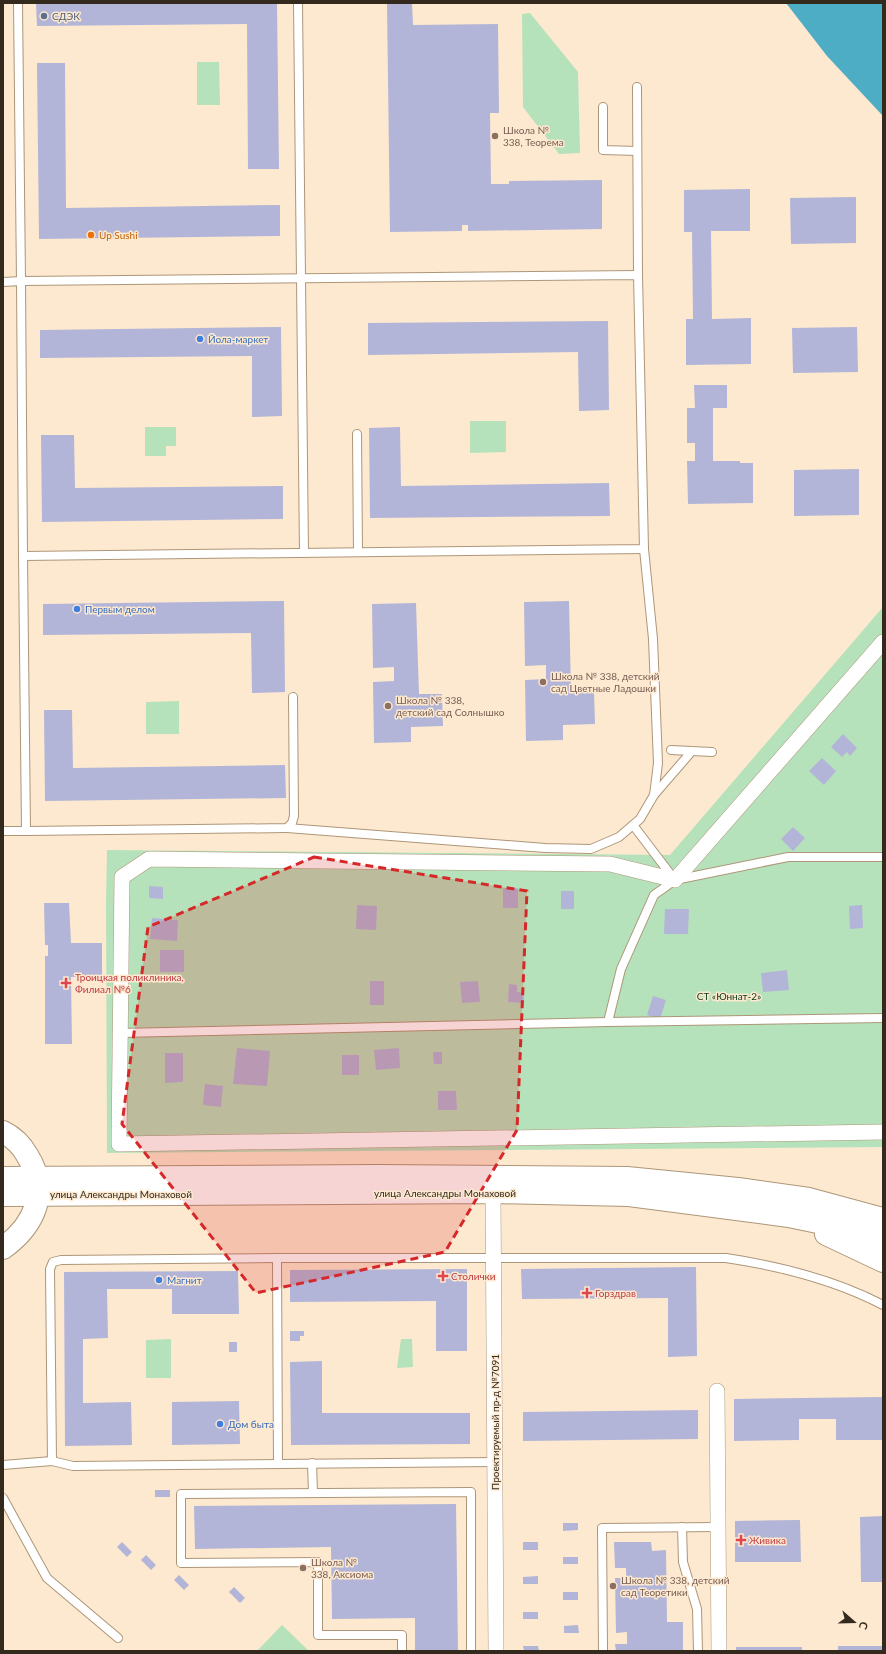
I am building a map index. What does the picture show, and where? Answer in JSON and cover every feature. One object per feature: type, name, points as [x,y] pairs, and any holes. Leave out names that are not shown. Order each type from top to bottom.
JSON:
[{"type":"main road","points":[[3,1132],[8,1134],[22,1147],[33,1164],[38,1186],[35,1210],[28,1224],[17,1238],[3,1248]]},
{"type":"main road","name":"улица Александры Монаховой","points":[[3,1195],[38,1186],[378,1176],[627,1178],[738,1189],[809,1199],[883,1219]]},
{"type":"main road","name":"улица Александры Монаховой","points":[[3,1178],[38,1186],[629,1195],[789,1216],[832,1224],[883,1240]]},
{"type":"main road","points":[[789,1216],[883,1261]]},
{"type":"street","points":[[883,642],[675,880],[610,864],[149,859],[122,877],[119,1144],[883,1132]]},
{"type":"street","name":"Проектируемый пр-д №7091","points":[[493,1192],[496,1651]]},
{"type":"street","points":[[717,1391],[719,1651]]},
{"type":"lane","points":[[18,3],[26,831]]},
{"type":"lane","points":[[298,3],[304,553]]},
{"type":"lane","points":[[637,87],[638,275],[644,549],[653,638],[658,763],[654,795]]},
{"type":"lane","points":[[603,107],[603,150],[637,151]]},
{"type":"lane","points":[[3,282],[638,275]]},
{"type":"lane","points":[[357,434],[358,552]]},
{"type":"lane","points":[[23,556],[644,549]]},
{"type":"lane","points":[[287,828],[292,823],[294,816],[293,697]]},
{"type":"lane","points":[[671,750],[712,752]]},
{"type":"lane","points":[[3,831],[287,828],[545,848],[591,849],[619,838],[640,819],[654,795],[692,751]]},
{"type":"lane","points":[[633,825],[675,880]]},
{"type":"lane","points":[[608,1022],[621,969],[654,895],[675,880],[788,857],[883,857]]},
{"type":"lane","points":[[120,1033],[608,1022],[883,1018]]},
{"type":"lane","points":[[52,1461],[50,1269],[53,1262],[60,1260],[493,1257],[726,1258],[786,1270],[847,1290],[883,1305]]},
{"type":"lane","points":[[277,1258],[278,1464]]},
{"type":"lane","points":[[3,1466],[52,1461],[73,1466],[495,1462]]},
{"type":"lane","points":[[312,1463],[313,1493]]},
{"type":"lane","points":[[402,1651],[402,1635],[318,1635],[318,1562],[182,1563],[181,1494],[471,1492],[471,1651]]},
{"type":"lane","points":[[3,1498],[47,1578],[118,1638]]},
{"type":"lane","points":[[682,1527],[683,1562],[697,1609],[698,1651]]},
{"type":"lane","points":[[603,1651],[602,1528],[718,1527]]},
{"type":"highlighted area","points":[[314,857],[527,891],[517,1130],[445,1252],[256,1293],[122,1124],[148,927]]},
{"type":"green space","points":[[530,13],[578,72],[580,153],[559,154],[523,107],[522,14]]},
{"type":"green space","points":[[197,62],[219,62],[220,105],[197,105]]},
{"type":"green space","points":[[470,421],[506,421],[506,452],[470,453]]},
{"type":"green space","points":[[145,427],[176,427],[176,446],[166,446],[166,456],[145,456]]},
{"type":"green space","name":"СТ «Юннат-2»","points":[[883,607],[883,1147],[107,1153],[107,850],[670,855]]},
{"type":"green space","points":[[179,701],[179,734],[146,734],[146,702]]},
{"type":"green space","points":[[171,1339],[171,1378],[146,1378],[146,1340]]},
{"type":"green space","points":[[401,1339],[412,1339],[413,1367],[397,1368]]},
{"type":"green space","points":[[282,1625],[309,1651],[257,1651]]},
{"type":"water","points":[[786,3],[883,3],[883,116],[827,56]]},
{"type":"building","points":[[36,3],[277,3],[279,169],[248,169],[247,24],[37,26]]},
{"type":"building","points":[[387,3],[412,3],[413,25],[498,24],[499,113],[490,113],[491,184],[509,184],[509,181],[602,180],[602,229],[468,231],[468,225],[462,225],[462,231],[390,232]]},
{"type":"building","points":[[37,63],[65,63],[66,208],[280,205],[280,236],[39,239]]},
{"type":"building","points":[[750,189],[750,231],[711,231],[712,319],[751,318],[751,364],[686,365],[686,319],[693,319],[692,232],[684,232],[684,190]]},
{"type":"building","points":[[856,197],[856,243],[791,244],[790,198]]},
{"type":"building","points":[[608,321],[609,410],[579,411],[578,352],[368,355],[368,323]]},
{"type":"building","points":[[281,327],[282,416],[252,417],[252,356],[40,358],[40,330]]},
{"type":"building","points":[[857,327],[858,372],[793,373],[792,328]]},
{"type":"building","points":[[694,385],[727,385],[727,408],[713,408],[713,461],[740,461],[740,463],[753,463],[753,503],[688,504],[687,461],[695,461],[695,443],[687,443],[687,408],[695,408]]},
{"type":"building","points":[[400,427],[401,486],[609,483],[610,516],[370,518],[369,428]]},
{"type":"building","points":[[41,435],[74,435],[75,488],[283,486],[283,519],[42,522]]},
{"type":"building","points":[[859,469],[859,515],[794,516],[794,470]]},
{"type":"building","points":[[284,601],[285,692],[252,693],[251,633],[43,635],[43,604]]},
{"type":"building","points":[[569,601],[571,692],[594,692],[595,724],[563,725],[563,740],[526,741],[525,680],[546,679],[546,665],[525,666],[524,602]]},
{"type":"building","points":[[416,603],[419,694],[442,694],[443,726],[411,727],[411,742],[374,743],[373,682],[394,681],[394,667],[373,668],[372,604]]},
{"type":"building","points":[[44,710],[72,710],[73,768],[285,765],[286,798],[45,801]]},
{"type":"building","points":[[843,734],[857,748],[850,756],[847,752],[842,757],[831,747]]},
{"type":"building","points":[[822,758],[836,771],[824,785],[809,771]]},
{"type":"building","points":[[793,827],[805,838],[793,851],[781,839]]},
{"type":"building","points":[[149,886],[163,887],[163,899],[149,898]]},
{"type":"building","points":[[503,888],[518,888],[518,908],[503,908]]},
{"type":"building","points":[[561,891],[574,891],[574,909],[561,909]]},
{"type":"building","points":[[44,903],[69,903],[71,943],[102,943],[102,976],[71,977],[72,1044],[45,1044],[45,956],[48,956],[48,945],[45,945]]},
{"type":"building","points":[[357,905],[377,906],[376,930],[356,929]]},
{"type":"building","points":[[862,905],[863,928],[850,929],[849,906]]},
{"type":"building","points":[[665,909],[689,909],[688,934],[664,934]]},
{"type":"building","points":[[152,918],[178,920],[177,941],[150,939]]},
{"type":"building","points":[[160,950],[184,950],[184,972],[160,972]]},
{"type":"building","points":[[787,970],[789,990],[763,992],[761,973]]},
{"type":"building","points":[[370,981],[384,981],[384,1005],[370,1005]]},
{"type":"building","points":[[478,981],[480,1002],[462,1003],[460,982]]},
{"type":"building","points":[[509,984],[517,985],[517,992],[524,993],[524,1003],[508,1002]]},
{"type":"building","points":[[653,996],[666,1000],[660,1019],[647,1015]]},
{"type":"building","points":[[237,1048],[270,1051],[267,1086],[233,1084]]},
{"type":"building","points":[[399,1048],[400,1068],[376,1070],[374,1050]]},
{"type":"building","points":[[433,1052],[442,1052],[442,1064],[434,1064]]},
{"type":"building","points":[[165,1053],[183,1053],[183,1082],[165,1083]]},
{"type":"building","points":[[342,1055],[359,1055],[359,1075],[342,1075]]},
{"type":"building","points":[[205,1084],[223,1086],[221,1107],[203,1105]]},
{"type":"building","points":[[438,1091],[456,1091],[457,1110],[438,1110]]},
{"type":"building","points":[[696,1267],[697,1356],[668,1357],[668,1298],[522,1299],[521,1269]]},
{"type":"building","points":[[467,1269],[467,1351],[436,1351],[436,1301],[290,1302],[290,1270]]},
{"type":"building","points":[[238,1271],[239,1314],[172,1314],[172,1289],[107,1289],[108,1338],[83,1339],[83,1403],[131,1402],[132,1445],[65,1446],[64,1272]]},
{"type":"building","points":[[290,1331],[304,1331],[304,1336],[300,1336],[300,1341],[290,1341]]},
{"type":"building","points":[[229,1342],[237,1342],[237,1352],[229,1352]]},
{"type":"building","points":[[322,1361],[322,1413],[470,1413],[470,1444],[291,1445],[290,1362]]},
{"type":"building","points":[[883,1397],[883,1440],[836,1440],[836,1419],[799,1419],[799,1440],[734,1441],[734,1399]]},
{"type":"building","points":[[239,1401],[240,1444],[172,1445],[172,1402]]},
{"type":"building","points":[[698,1410],[698,1439],[523,1441],[523,1412]]},
{"type":"building","points":[[155,1490],[170,1490],[170,1497],[155,1497]]},
{"type":"building","points":[[456,1504],[458,1651],[415,1651],[415,1618],[332,1619],[331,1547],[195,1549],[194,1506]]},
{"type":"building","points":[[883,1516],[883,1582],[861,1582],[860,1517]]},
{"type":"building","points":[[800,1520],[801,1562],[735,1562],[735,1521]]},
{"type":"building","points":[[563,1523],[578,1523],[578,1530],[563,1531]]},
{"type":"building","points":[[122,1542],[132,1552],[127,1557],[117,1547]]},
{"type":"building","points":[[523,1542],[538,1542],[538,1550],[523,1550]]},
{"type":"building","points":[[614,1542],[651,1542],[652,1551],[666,1550],[667,1622],[683,1622],[683,1651],[616,1651],[615,1644],[627,1644],[627,1632],[616,1633],[615,1578],[626,1578],[626,1568],[615,1568]]},
{"type":"building","points":[[146,1555],[156,1565],[151,1570],[141,1560]]},
{"type":"building","points":[[563,1557],[578,1557],[578,1564],[563,1564]]},
{"type":"building","points":[[179,1575],[189,1585],[184,1590],[174,1580]]},
{"type":"building","points":[[538,1576],[538,1584],[523,1584],[523,1577]]},
{"type":"building","points":[[234,1587],[245,1598],[240,1603],[229,1592]]},
{"type":"building","points":[[563,1592],[578,1592],[578,1600],[563,1600]]},
{"type":"building","points":[[523,1612],[538,1612],[538,1619],[523,1619]]},
{"type":"building","points":[[578,1625],[579,1633],[564,1633],[564,1626]]},
{"type":"building","points":[[523,1646],[538,1646],[539,1651],[524,1651]]},
{"type":"building","points":[[838,1646],[883,1646],[883,1651],[838,1651]]},
{"type":"building","points":[[736,1647],[802,1647],[802,1651],[736,1651]]},
{"type":"place","name":"СДЭК","points":[[44,16]]},
{"type":"place","name":"Школа № 338, Теорема","points":[[495,136]]},
{"type":"place","name":"Up Sushi","points":[[91,235]]},
{"type":"place","name":"Йола-маркет","points":[[200,339]]},
{"type":"place","name":"Первым делом","points":[[77,609]]},
{"type":"place","name":"Школа № 338, детский сад Цветные Ладошки","points":[[543,682]]},
{"type":"place","name":"Школа № 338, детский сад Солнышко","points":[[388,706]]},
{"type":"place","name":"Троицкая поликлиника, Филиал №6","points":[[66,983]]},
{"type":"place","name":"Столички","points":[[443,1276]]},
{"type":"place","name":"Магнит","points":[[159,1280]]},
{"type":"place","name":"Горздрав","points":[[587,1293]]},
{"type":"place","name":"Дом быта","points":[[220,1424]]},
{"type":"place","name":"Живика","points":[[741,1540]]},
{"type":"place","name":"Школа № 338, Аксиома","points":[[303,1568]]},
{"type":"place","name":"Школа № 338, детский сад Теоретики","points":[[613,1586]]}]
